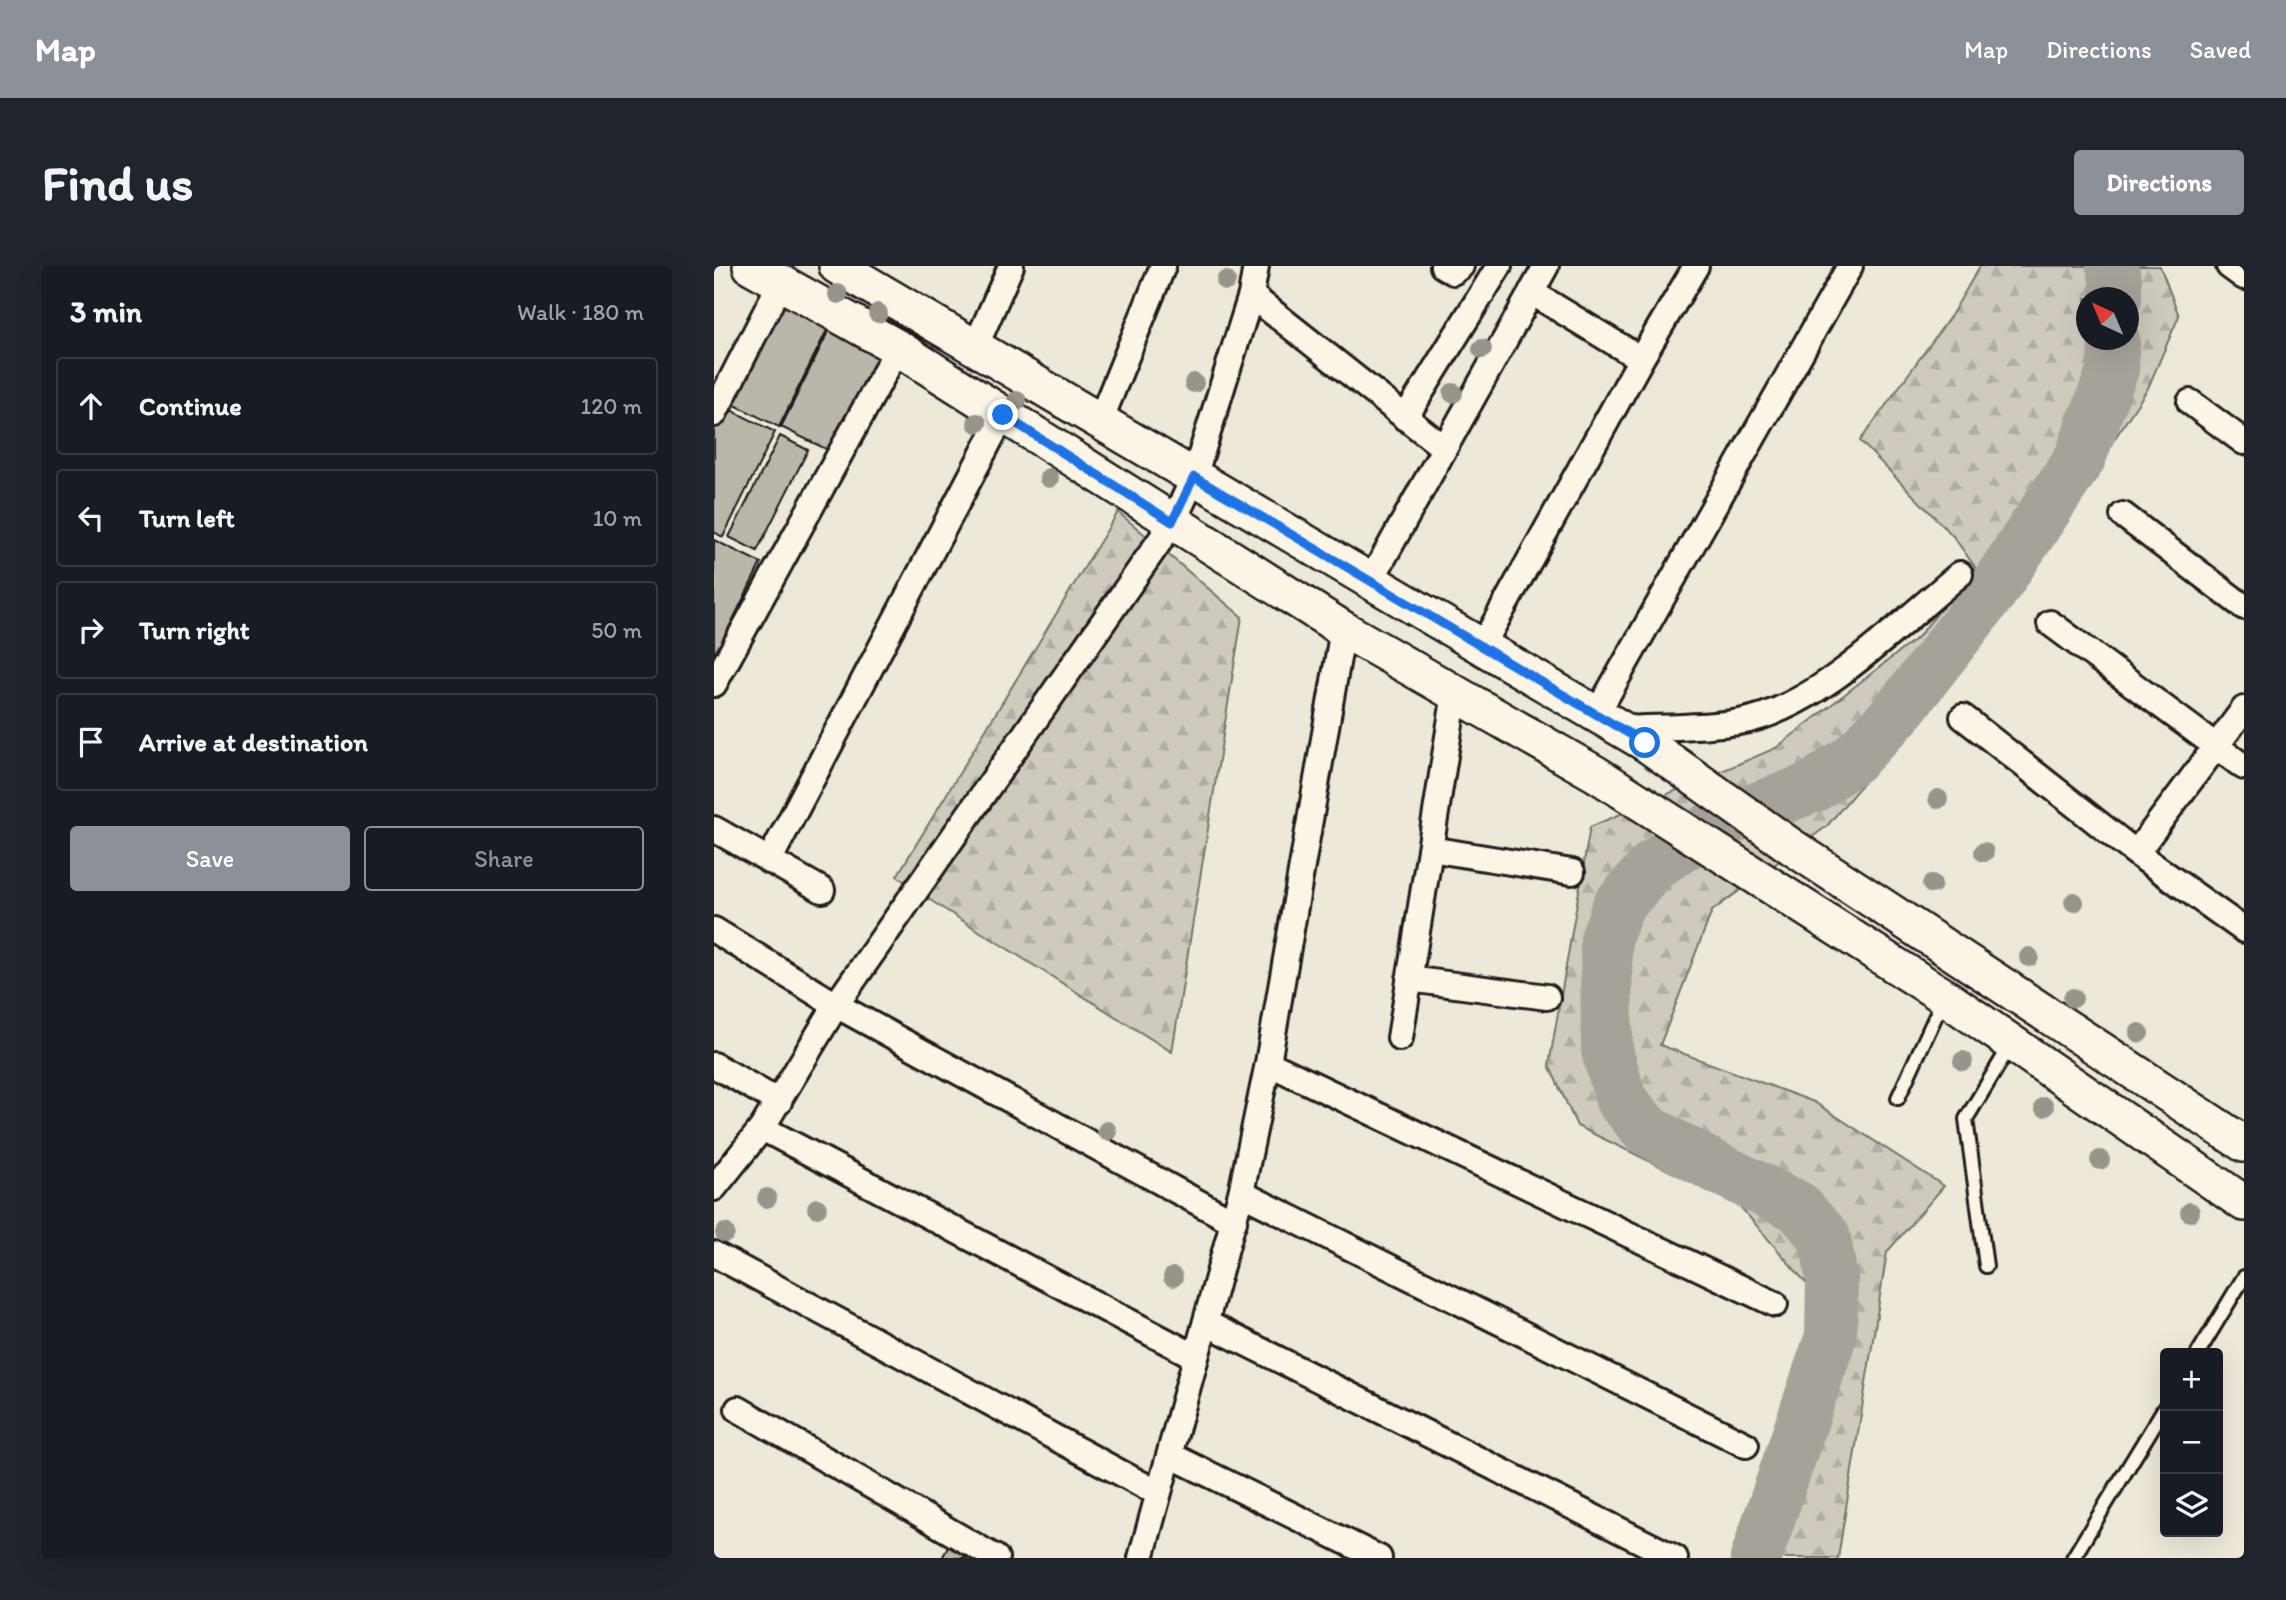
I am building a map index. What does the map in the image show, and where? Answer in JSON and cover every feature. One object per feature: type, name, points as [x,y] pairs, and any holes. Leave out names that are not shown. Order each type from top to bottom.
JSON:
[{"type":"street","points":[[974,350],[1011,266]]},
{"type":"street","points":[[1100,421],[1163,266]]},
{"type":"street","points":[[714,1188],[762,1128],[836,1005],[1172,522],[1194,477],[1251,295],[1256,266]]},
{"type":"street","points":[[1443,266],[1453,272],[1461,266]]},
{"type":"street","points":[[1405,418],[1499,266]]},
{"type":"street","points":[[1370,582],[1546,266]]},
{"type":"street","points":[[1481,648],[1641,359],[1696,266]]},
{"type":"street","points":[[1620,729],[1850,266]]},
{"type":"street","points":[[2229,266],[2244,277]]},
{"type":"street","points":[[845,268],[974,350],[1100,421],[1620,729],[1792,847],[2244,1144]]},
{"type":"street","points":[[714,414],[766,275],[898,348],[1343,629],[1596,774],[1945,997],[2244,1203]]},
{"type":"street","points":[[1531,292],[1641,359]]},
{"type":"street","points":[[1251,295],[1444,448]]},
{"type":"street","points":[[714,684],[898,348]]},
{"type":"street","points":[[2189,402],[2244,442]]},
{"type":"street","points":[[769,861],[1003,415]]},
{"type":"street","points":[[2123,515],[2244,607]]},
{"type":"street","points":[[1620,729],[1740,722],[1796,702],[1832,678],[1960,573]]},
{"type":"street","points":[[2050,623],[2244,767]]},
{"type":"street","points":[[1141,1558],[1241,1193],[1268,1063],[1343,629]]},
{"type":"street","points":[[1400,1038],[1455,693]]},
{"type":"street","points":[[2136,853],[2244,709]]},
{"type":"street","points":[[1964,717],[2136,853],[2244,930]]},
{"type":"street","points":[[714,830],[822,890]]},
{"type":"street","points":[[1430,849],[1572,872]]},
{"type":"street","points":[[714,930],[836,1005],[1234,1222]]},
{"type":"street","points":[[1409,979],[1547,997]]},
{"type":"street","points":[[1268,1063],[1775,1304]]},
{"type":"street","points":[[714,1065],[779,1102]]},
{"type":"street","points":[[762,1128],[1196,1357]]},
{"type":"street","points":[[1241,1193],[1746,1445]]},
{"type":"street","points":[[714,1254],[1158,1493]]},
{"type":"street","points":[[1206,1323],[1675,1558]]},
{"type":"street","points":[[738,1409],[996,1558]]},
{"type":"street","points":[[1170,1455],[1379,1558]]},
{"type":"lane","points":[[1898,1098],[1945,997]]},
{"type":"lane","points":[[1986,1266],[1966,1119],[2012,1043]]},
{"type":"lane","points":[[2201,1348],[2244,1277]]},
{"type":"lane","points":[[2073,1558],[2163,1411]]},
{"type":"green space","points":[[1980,266],[2160,266],[2179,316],[2148,388],[1982,640],[1827,826],[1712,911],[1660,1045],[1814,1102],[1944,1186],[1887,1252],[1838,1558],[1736,1558],[1772,1466],[1819,1322],[1807,1284],[1738,1204],[1577,1126],[1549,1065],[1590,827],[1776,748],[1918,637],[1975,567],[1953,536],[1860,441],[1952,314]]},
{"type":"green space","points":[[1118,512],[1242,617],[1172,1052],[936,904],[897,876]]},
{"type":"building","points":[[781,298],[831,322],[779,427],[729,402]]},
{"type":"building","points":[[833,322],[882,347],[830,451],[781,427]]},
{"type":"building","points":[[725,407],[775,432],[723,537],[714,532],[714,430]]},
{"type":"building","points":[[780,436],[808,450],[757,551],[729,537]]},
{"type":"building","points":[[714,540],[761,563],[714,658]]},
{"type":"building","points":[[952,1540],[985,1558],[942,1558]]},
{"type":"waterway","points":[[2112,266],[2116,287]]},
{"type":"waterway","points":[[1756,1558],[1831,1336],[1832,1279],[1825,1238],[1798,1207],[1711,1165],[1647,1130],[1621,1100],[1607,1050],[1606,939],[1618,906],[1655,864],[1720,822],[1813,787],[1854,758],[1896,714],[1992,591],[2080,458],[2113,369],[2114,350]]},
{"type":"route","points":[[1003,415],[1172,522],[1194,477],[1645,743]]}]
